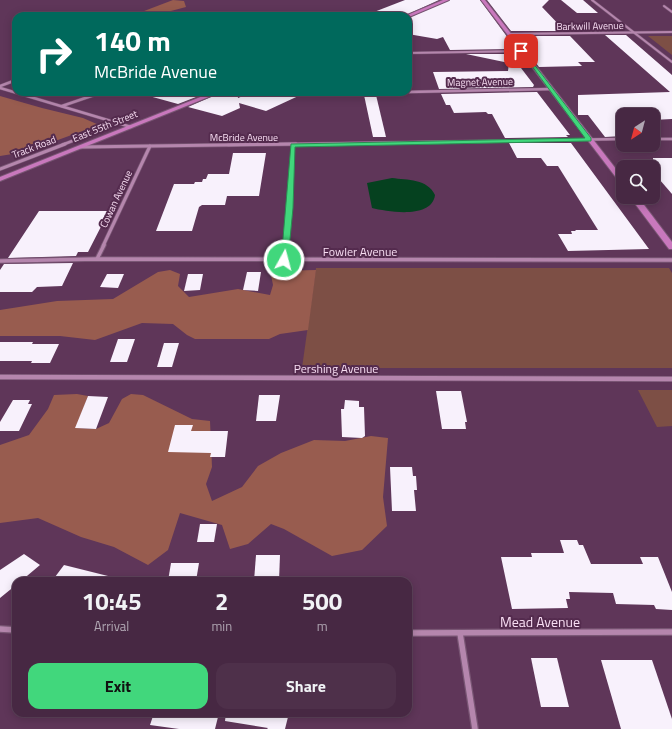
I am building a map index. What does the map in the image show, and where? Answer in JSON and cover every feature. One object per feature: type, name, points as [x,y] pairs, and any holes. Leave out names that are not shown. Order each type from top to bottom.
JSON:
[{"type":"main road","points":[[412,14],[447,0]]},
{"type":"main road","points":[[483,0],[616,174]]},
{"type":"main road","name":"East 55th Street","points":[[0,180],[208,96]]},
{"type":"main road","points":[[639,204],[672,247]]},
{"type":"street","points":[[592,0],[672,62]]},
{"type":"street","points":[[664,6],[672,12]]},
{"type":"street","name":"Barkwill Avenue","points":[[509,34],[672,32]]},
{"type":"street","points":[[412,53],[521,51]]},
{"type":"street","points":[[0,87],[12,82]]},
{"type":"street","points":[[0,87],[12,91]]},
{"type":"street","name":"Magnet Avenue","points":[[412,92],[551,89]]},
{"type":"street","points":[[29,96],[131,127]]},
{"type":"street","points":[[62,106],[91,96]]},
{"type":"street","name":"Track Road","points":[[0,169],[118,123]]},
{"type":"street","name":"McBride Avenue","points":[[81,147],[616,139]]},
{"type":"street","points":[[660,139],[672,139]]},
{"type":"street","points":[[284,260],[290,208],[293,145]]},
{"type":"street","name":"Cowan Avenue","points":[[97,259],[150,146]]},
{"type":"street","name":"Fowler Avenue","points":[[0,261],[97,259],[672,260]]},
{"type":"street","name":"Pershing Avenue","points":[[0,377],[672,378]]},
{"type":"street","points":[[0,629],[12,630]]},
{"type":"street","name":"Mead Avenue","points":[[412,633],[672,632]]},
{"type":"street","points":[[460,633],[475,729]]},
{"type":"shaded area","points":[[173,0],[184,1],[186,7],[167,12],[142,12]]},
{"type":"shaded area","points":[[648,36],[672,36],[672,55]]},
{"type":"shaded area","points":[[0,96],[83,118],[99,125],[25,152],[0,156]]},
{"type":"shaded area","points":[[392,178],[416,181],[427,186],[435,195],[432,203],[426,208],[409,212],[372,208],[367,183]]},
{"type":"shaded area","points":[[316,268],[669,268],[672,273],[672,368],[302,368]]},
{"type":"shaded area","points":[[170,270],[180,274],[178,286],[189,297],[238,289],[270,295],[273,285],[271,275],[273,271],[316,270],[308,330],[280,334],[269,339],[195,339],[187,335],[173,324],[142,323],[95,340],[60,336],[0,336],[0,310],[57,301],[113,299],[158,272]]},
{"type":"shaded area","points":[[638,390],[672,390],[672,426],[657,427]]},
{"type":"shaded area","points":[[77,394],[88,396],[76,428],[96,429],[109,423],[122,399],[131,394],[143,395],[192,419],[210,421],[212,467],[206,484],[212,501],[242,487],[258,466],[281,453],[314,440],[345,441],[371,436],[388,438],[383,497],[387,526],[362,550],[332,556],[284,529],[271,524],[248,544],[230,549],[222,525],[180,513],[168,550],[148,565],[114,547],[81,537],[38,518],[0,523],[0,445],[29,435],[48,409],[54,395]]},
{"type":"building","points":[[405,0],[439,0],[412,12],[374,12]]},
{"type":"building","points":[[450,0],[480,0],[516,49],[450,50],[443,37],[437,39],[412,35],[412,16]]},
{"type":"building","points":[[487,0],[549,0],[542,7],[565,31],[511,31]]},
{"type":"building","points":[[561,0],[583,0],[598,13],[577,13]]},
{"type":"building","points":[[605,35],[626,35],[672,75],[672,119],[660,120],[660,108],[616,108],[616,136],[605,137],[588,115],[578,115],[578,95],[670,92]]},
{"type":"building","points":[[515,36],[570,36],[595,62],[578,62],[582,66],[539,67]]},
{"type":"building","points":[[466,54],[520,54],[531,68],[521,68],[534,85],[533,87],[439,89],[433,72],[508,71],[509,63]]},
{"type":"building","points":[[537,92],[570,135],[566,135],[568,137],[505,138],[492,114],[488,114],[486,112],[454,113],[450,105],[446,105],[441,94]]},
{"type":"building","points":[[149,96],[199,96],[178,104]]},
{"type":"building","points":[[213,96],[238,96],[238,98],[243,96],[298,96],[266,111],[239,103],[240,108],[222,116],[188,107]]},
{"type":"building","points":[[364,96],[376,96],[386,137],[373,137]]},
{"type":"building","points":[[509,143],[571,143],[649,249],[568,251],[558,234],[572,234],[571,231],[576,231],[575,230],[598,230],[558,166],[547,166],[541,158],[517,158]]},
{"type":"building","points":[[233,153],[266,153],[259,196],[227,196],[225,205],[202,205],[199,207],[192,231],[156,231],[174,184],[194,184],[195,182],[202,182],[203,179],[206,179],[208,174],[229,174]]},
{"type":"building","points":[[653,158],[672,158],[672,194],[660,180],[660,160],[653,160]]},
{"type":"building","points":[[39,211],[109,211],[88,252],[78,252],[76,256],[8,258]]},
{"type":"building","points":[[73,263],[62,286],[37,287],[32,292],[0,292],[0,270],[4,264]]},
{"type":"building","points":[[247,272],[261,272],[258,291],[243,290]]},
{"type":"building","points":[[107,274],[124,274],[118,288],[100,287]]},
{"type":"building","points":[[188,274],[203,274],[200,290],[184,291]]},
{"type":"building","points":[[118,339],[135,339],[127,362],[110,362]]},
{"type":"building","points":[[0,342],[59,344],[50,363],[31,363],[32,361],[0,361]]},
{"type":"building","points":[[164,343],[179,343],[172,367],[157,367]]},
{"type":"building","points":[[436,391],[461,391],[467,422],[465,422],[466,429],[442,429]]},
{"type":"building","points":[[259,395],[280,395],[276,421],[256,421]]},
{"type":"building","points":[[88,396],[108,397],[96,429],[75,428]]},
{"type":"building","points":[[13,400],[30,400],[28,404],[32,404],[19,431],[0,431],[0,422]]},
{"type":"building","points":[[345,400],[359,401],[359,407],[364,407],[365,436],[362,438],[342,437],[341,409],[344,409]]},
{"type":"building","points":[[175,425],[193,425],[191,431],[228,431],[225,457],[210,457],[211,453],[168,452]]},
{"type":"building","points":[[390,467],[412,467],[413,476],[416,476],[417,490],[414,490],[416,511],[392,511]]},
{"type":"building","points":[[200,524],[217,524],[214,542],[197,542]]},
{"type":"building","points":[[560,540],[577,540],[579,545],[583,545],[591,564],[643,564],[640,557],[658,557],[672,592],[672,610],[656,609],[654,605],[616,604],[613,593],[569,592],[570,599],[566,599],[568,608],[512,609],[501,557],[532,557],[531,553],[564,553]]},
{"type":"building","points":[[24,554],[40,565],[26,577],[12,577],[12,588],[0,598],[0,570]]},
{"type":"building","points":[[256,555],[280,555],[279,577],[254,577]]},
{"type":"building","points":[[171,563],[199,563],[197,577],[169,577]]},
{"type":"building","points":[[64,565],[108,576],[108,577],[55,577]]},
{"type":"building","points":[[531,658],[557,658],[569,707],[541,707]]},
{"type":"building","points":[[601,660],[652,660],[672,719],[672,729],[621,729]]},
{"type":"building","points":[[153,717],[218,717],[215,729],[179,729],[150,725]]},
{"type":"building","points":[[226,717],[288,717],[285,729],[267,729],[268,728],[225,721]]},
{"type":"route","points":[[284,260],[290,208],[293,145],[498,140],[589,140],[521,51]]}]
